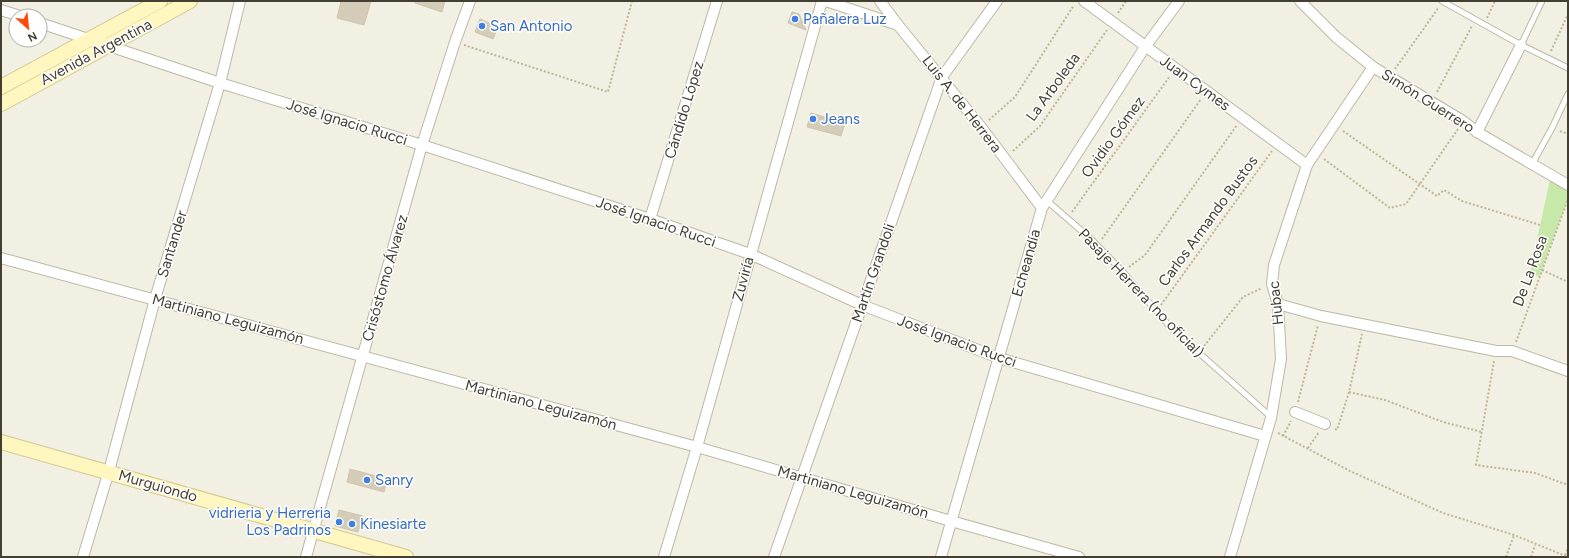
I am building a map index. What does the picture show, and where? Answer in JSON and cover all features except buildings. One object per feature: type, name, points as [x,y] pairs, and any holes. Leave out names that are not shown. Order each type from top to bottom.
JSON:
[{"type":"street","name":"Avenida Argentina","points":[[1,87],[160,1]]},
{"type":"street","name":"Avenida Argentina","points":[[1,104],[190,1]]},
{"type":"street","name":"Santander","points":[[83,557],[109,471],[155,299],[220,83],[240,1]]},
{"type":"street","name":"Crisóstomo Álvarez","points":[[306,557],[422,146],[455,42],[470,1]]},
{"type":"street","name":"Cándido López","points":[[650,219],[717,1]]},
{"type":"street","name":"Zuviría","points":[[664,557],[697,447],[822,1]]},
{"type":"street","points":[[826,1],[898,25]]},
{"type":"street","name":"Luis A. de Herrera","points":[[880,1],[898,25],[942,77],[1005,159],[1044,204]]},
{"type":"street","name":"Martín Grandoli","points":[[774,557],[942,77],[997,1]]},
{"type":"street","name":"Juan Cymes","points":[[1084,1],[1307,165]]},
{"type":"street","name":"Echeandía","points":[[941,557],[1044,204],[1145,46],[1179,1]]},
{"type":"street","name":"Simón Guerrero","points":[[1300,1],[1336,37],[1373,67],[1463,121],[1477,132],[1568,185]]},
{"type":"street","name":"José Ignacio Rucci","points":[[48,26],[220,83],[650,219],[750,254],[862,305],[999,358],[1267,432]]},
{"type":"street","points":[[1477,132],[1521,45]]},
{"type":"street","name":"Hubac","points":[[1230,557],[1271,418],[1281,359],[1278,304],[1272,284],[1274,265],[1307,165],[1373,67]]},
{"type":"street","name":"Martiniano Leguizamón","points":[[1,258],[697,447],[1079,557]]},
{"type":"street","points":[[1278,304],[1321,316],[1364,325],[1496,351],[1512,351],[1568,371]]},
{"type":"street","points":[[1295,412],[1325,424]]},
{"type":"street","name":"Murguiondo","points":[[1,442],[109,471],[406,557]]},
{"type":"lane","points":[[1443,1],[1521,45],[1568,68]]},
{"type":"lane","points":[[1521,45],[1542,1]]},
{"type":"lane","points":[[1532,165],[1568,94]]},
{"type":"lane","name":"Pasaje Herrera (no oficial)","points":[[1044,204],[1067,219],[1098,246],[1123,272],[1171,328],[1271,418]]},
{"type":"path","points":[[455,42],[608,92],[632,1]]},
{"type":"path","points":[[981,127],[1015,97],[1077,1]]},
{"type":"path","name":"La Arboleda","points":[[1005,159],[1040,126],[1126,1]]},
{"type":"path","points":[[1389,76],[1443,1]]},
{"type":"path","points":[[1484,24],[1495,1]]},
{"type":"path","points":[[1547,58],[1568,14]]},
{"type":"path","points":[[1431,102],[1475,20]]},
{"type":"path","name":"Ovidio Gómez","points":[[1067,219],[1176,69]]},
{"type":"path","points":[[1098,246],[1206,92]]},
{"type":"path","points":[[1123,272],[1145,256],[1242,118]]},
{"type":"path","points":[[1315,153],[1390,208],[1406,204],[1463,121]]},
{"type":"path","points":[[1334,125],[1436,196],[1444,190],[1462,201],[1540,225]]},
{"type":"path","name":"Carlos Armando Bustos","points":[[1156,311],[1278,144]]},
{"type":"path","name":"De La Rosa","points":[[1512,351],[1568,199]]},
{"type":"path","points":[[1542,270],[1568,282]]},
{"type":"path","points":[[1199,353],[1243,297],[1272,284]]},
{"type":"path","points":[[1283,436],[1295,412],[1321,316]]},
{"type":"path","points":[[1308,448],[1325,424],[1337,430],[1349,392],[1364,325]]},
{"type":"path","points":[[1496,351],[1476,465],[1535,473],[1568,485]]},
{"type":"path","points":[[1349,392],[1385,400],[1444,422],[1482,432]]},
{"type":"path","points":[[1267,432],[1283,436],[1350,471],[1443,513],[1514,535],[1535,545],[1567,556],[1568,549]]},
{"type":"path","points":[[1506,557],[1514,535]]},
{"type":"path","points":[[1531,557],[1535,545]]},
{"type":"green space","points":[[1551,175],[1568,185],[1568,199],[1539,277],[1530,272]]},
{"type":"place","name":"Pañalera Luz","points":[[795,19]]},
{"type":"place","name":"San Antonio","points":[[482,26]]},
{"type":"place","name":"Jeans","points":[[813,119]]},
{"type":"place","name":"Sanry","points":[[367,480]]},
{"type":"place","name":"vidrieria y Herreria Los Padrinos","points":[[339,522]]},
{"type":"place","name":"Kinesiarte","points":[[352,524]]}]
